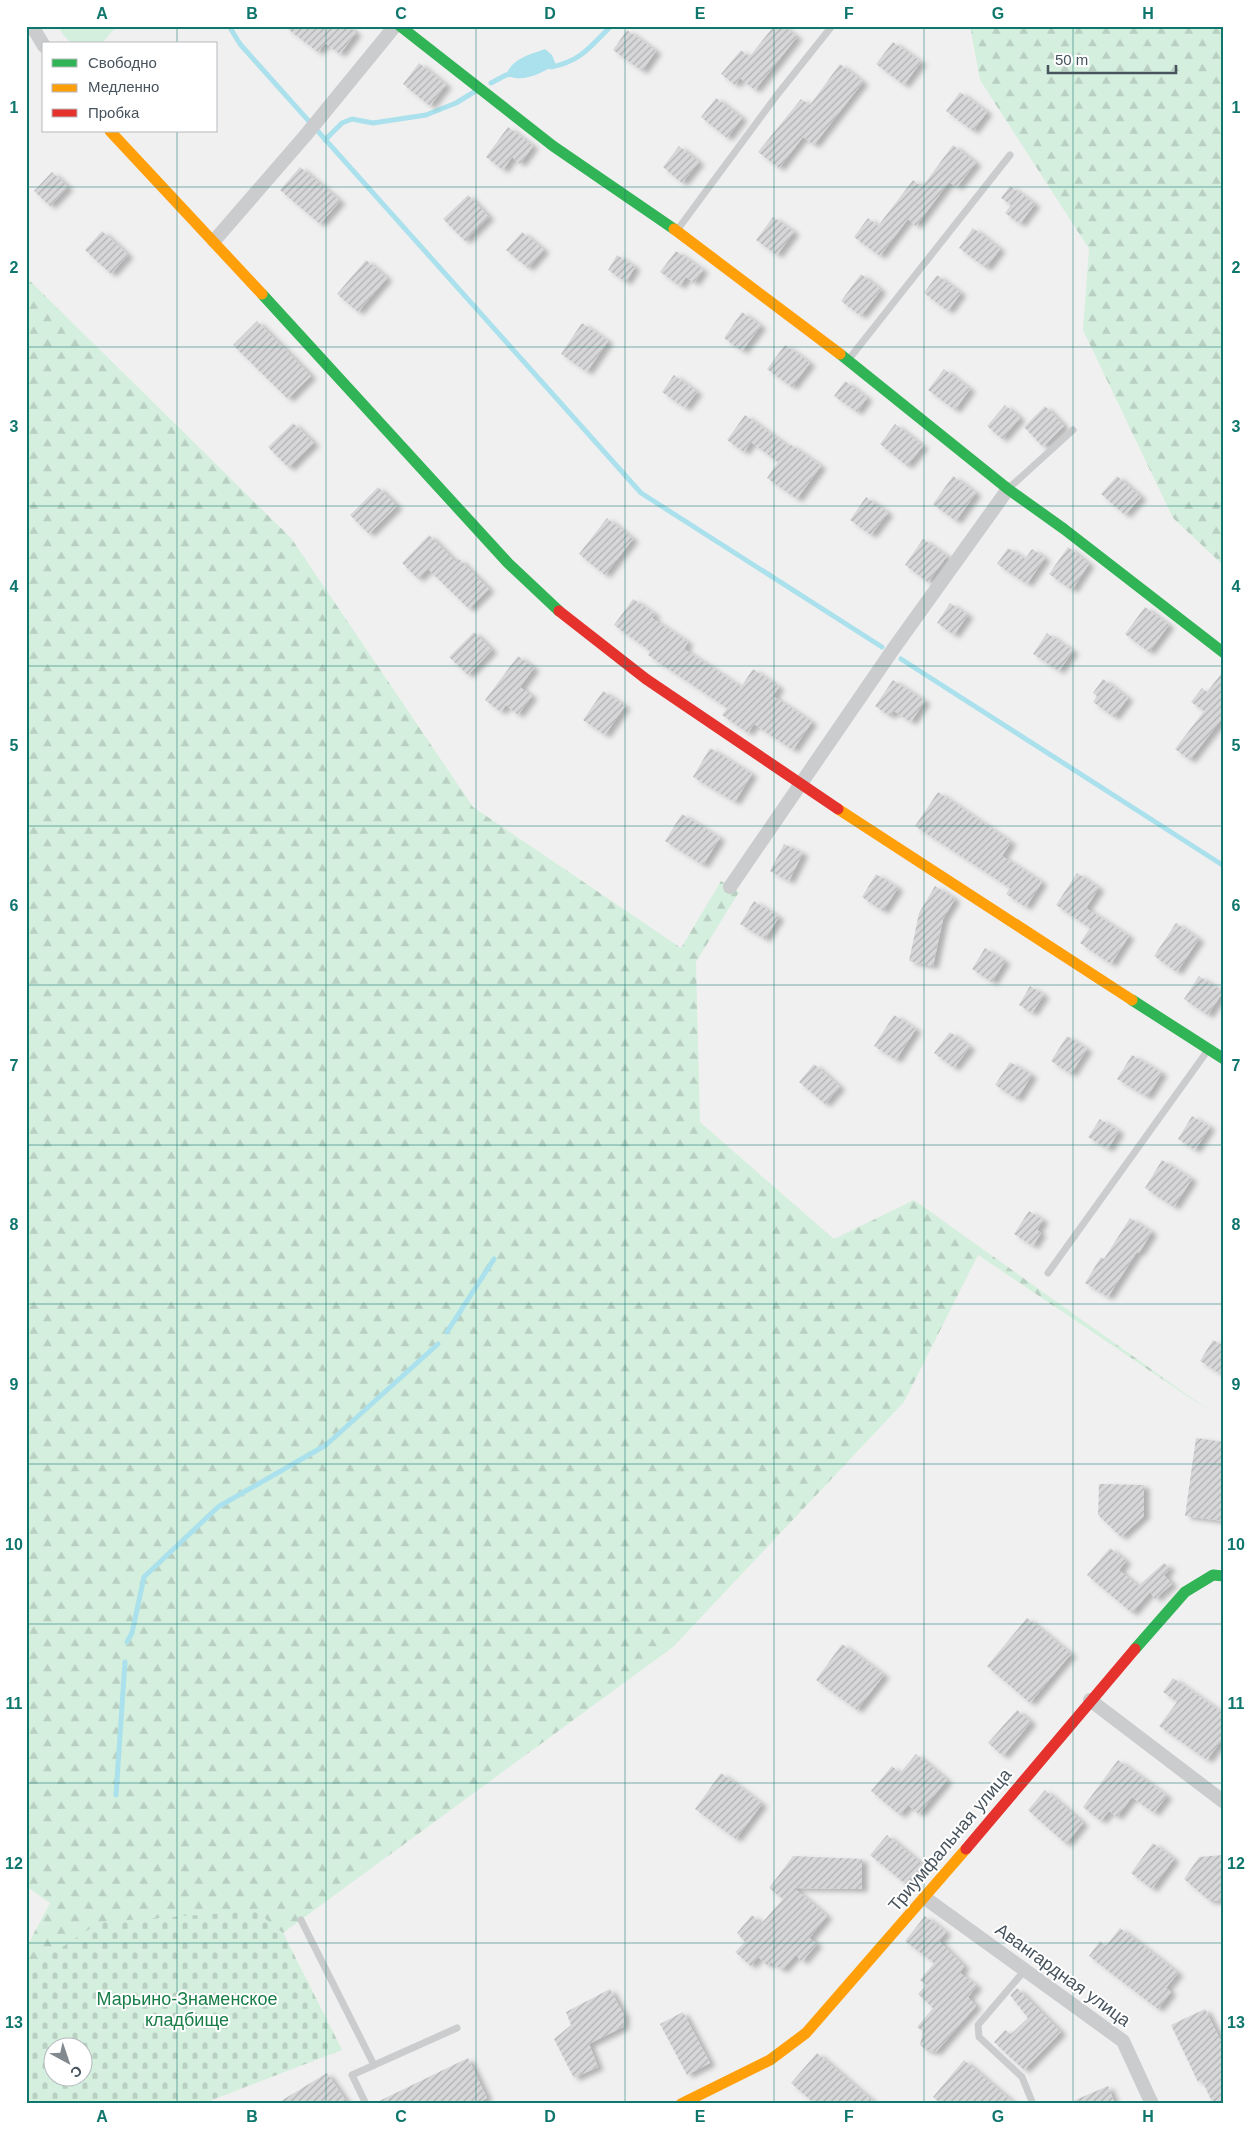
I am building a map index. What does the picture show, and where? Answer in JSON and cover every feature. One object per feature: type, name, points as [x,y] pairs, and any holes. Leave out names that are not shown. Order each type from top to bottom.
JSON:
[{"type":"street","points":[[32,26],[42,43]]},
{"type":"street","points":[[214,240],[305,136],[395,26]]},
{"type":"street","points":[[400,26],[553,146],[677,231],[848,360],[1008,489],[1064,529],[1224,653]]},
{"type":"street","points":[[111,132],[214,240],[501,556],[556,609],[646,679],[801,785],[1224,1059]]},
{"type":"street","points":[[730,887],[894,648],[1008,489]]},
{"type":"street","name":"Триумфальная улица","points":[[681,2104],[770,2060],[806,2033],[925,1898],[1090,1700],[1185,1592],[1213,1576],[1224,1576]]},
{"type":"street","points":[[1090,1700],[1224,1802]]},
{"type":"street","name":"Авангардная улица","points":[[925,1898],[1123,2041],[1152,2104]]},
{"type":"lane","points":[[677,231],[777,94],[832,26]]},
{"type":"lane","points":[[848,360],[1010,155]]},
{"type":"lane","points":[[1008,489],[1073,430]]},
{"type":"lane","points":[[1048,1272],[1208,1050]]},
{"type":"lane","points":[[301,1920],[374,2065]]},
{"type":"lane","points":[[1025,1970],[978,2025],[979,2037],[1022,2077],[1032,2104]]},
{"type":"lane","points":[[365,2104],[352,2075],[457,2028]]},
{"type":"green space","points":[[58,26],[117,26],[103,42],[70,42]]},
{"type":"green space","points":[[970,26],[1224,26],[1224,566],[1173,518],[1083,330],[1089,249],[980,80]]},
{"type":"green space","points":[[26,277],[291,538],[473,807],[681,948],[721,881],[739,892],[696,962],[700,1122],[834,1239],[914,1200],[1217,1416],[978,1255],[904,1402],[673,1647],[283,1933],[342,2050],[26,2104],[26,1948],[50,1903],[26,1886]]},
{"type":"green space","name":"Марьино-Знаменское кладбище","points":[[256,1911],[283,1933],[342,2050],[212,2100],[213,2104],[26,2104],[26,1971],[100,1922]]},
{"type":"water","points":[[545,49],[552,55],[556,65],[525,78],[506,75],[517,61],[527,55]]},
{"type":"building","points":[[284,26],[348,26],[356,33],[340,54],[325,43],[318,52]]},
{"type":"building","points":[[774,26],[783,26],[797,37],[755,90],[740,78],[735,85],[721,74],[741,50],[749,57]]},
{"type":"building","points":[[627,30],[656,51],[642,71],[613,50]]},
{"type":"building","points":[[893,42],[921,62],[904,85],[876,64]]},
{"type":"building","points":[[419,63],[446,85],[430,106],[403,84]]},
{"type":"building","points":[[840,64],[863,82],[814,145],[803,137],[779,168],[758,152],[801,99],[810,105]]},
{"type":"building","points":[[960,92],[987,112],[973,131],[946,111]]},
{"type":"building","points":[[716,98],[742,118],[727,138],[701,117]]},
{"type":"building","points":[[508,127],[533,146],[520,164],[512,157],[503,170],[486,157]]},
{"type":"building","points":[[953,145],[976,163],[957,187],[949,182],[916,226],[908,219],[880,256],[854,237],[868,218],[878,226],[913,180],[922,187]]},
{"type":"building","points":[[679,146],[699,162],[682,183],[663,167]]},
{"type":"building","points":[[300,167],[340,201],[320,224],[280,190]]},
{"type":"building","points":[[52,172],[68,187],[50,206],[34,191]]},
{"type":"building","points":[[1010,186],[1035,204],[1020,224],[1005,213],[1011,205],[1001,198]]},
{"type":"building","points":[[468,195],[489,217],[465,241],[443,219]]},
{"type":"building","points":[[773,217],[794,232],[777,255],[756,240]]},
{"type":"building","points":[[973,228],[1000,249],[986,268],[959,248]]},
{"type":"building","points":[[102,231],[128,255],[111,274],[85,250]]},
{"type":"building","points":[[522,232],[544,250],[528,268],[506,250]]},
{"type":"building","points":[[676,251],[703,270],[694,283],[686,277],[680,286],[660,272]]},
{"type":"building","points":[[617,255],[635,267],[626,282],[608,270]]},
{"type":"building","points":[[366,260],[387,278],[358,312],[337,294]]},
{"type":"building","points":[[861,274],[881,290],[861,316],[841,301]]},
{"type":"building","points":[[937,275],[961,293],[948,311],[924,293]]},
{"type":"building","points":[[742,312],[761,326],[742,351],[724,338]]},
{"type":"building","points":[[257,321],[311,376],[288,399],[233,345]]},
{"type":"building","points":[[582,323],[608,341],[587,372],[561,354]]},
{"type":"building","points":[[785,345],[810,363],[792,387],[767,369]]},
{"type":"building","points":[[944,369],[970,389],[955,410],[928,390]]},
{"type":"building","points":[[674,375],[697,392],[685,408],[662,392]]},
{"type":"building","points":[[845,381],[867,398],[857,412],[834,396]]},
{"type":"building","points":[[1005,405],[1020,418],[1002,439],[987,426]]},
{"type":"building","points":[[1045,406],[1064,426],[1043,447],[1024,427]]},
{"type":"building","points":[[745,415],[789,447],[791,445],[821,466],[797,499],[767,478],[778,462],[751,442],[744,452],[727,440]]},
{"type":"building","points":[[293,423],[314,443],[289,468],[268,447]]},
{"type":"building","points":[[895,424],[923,446],[907,466],[880,444]]},
{"type":"building","points":[[953,476],[976,493],[956,521],[933,504]]},
{"type":"building","points":[[1117,476],[1141,497],[1125,515],[1101,494]]},
{"type":"building","points":[[378,487],[397,506],[369,534],[350,515]]},
{"type":"building","points":[[866,497],[888,513],[871,535],[850,520]]},
{"type":"building","points":[[607,518],[633,539],[605,575],[579,554]]},
{"type":"building","points":[[429,535],[456,562],[459,559],[489,589],[469,609],[428,569],[418,579],[402,563]]},
{"type":"building","points":[[923,539],[947,556],[928,582],[905,565]]},
{"type":"building","points":[[1068,547],[1089,564],[1072,590],[1049,574]]},
{"type":"building","points":[[1008,548],[1025,559],[1032,549],[1045,558],[1027,584],[997,564]]},
{"type":"building","points":[[633,599],[655,614],[652,618],[688,642],[684,649],[741,687],[753,669],[779,687],[773,696],[812,722],[793,750],[754,724],[748,733],[722,715],[727,708],[648,655],[650,651],[614,625]]},
{"type":"building","points":[[950,603],[968,615],[954,635],[937,623]]},
{"type":"building","points":[[1145,607],[1169,625],[1149,652],[1125,634]]},
{"type":"building","points":[[474,632],[492,650],[468,675],[449,657]]},
{"type":"building","points":[[1047,633],[1073,651],[1059,671],[1033,654]]},
{"type":"building","points":[[518,656],[534,668],[520,687],[532,696],[518,715],[506,705],[501,712],[485,700]]},
{"type":"building","points":[[1224,670],[1224,716],[1190,760],[1175,749],[1204,711],[1191,702],[1202,688],[1207,692]]},
{"type":"building","points":[[1103,679],[1128,698],[1114,717],[1093,702],[1097,696],[1093,693]]},
{"type":"building","points":[[893,680],[925,701],[911,722],[894,711],[890,716],[875,706]]},
{"type":"building","points":[[603,691],[625,706],[605,735],[583,720]]},
{"type":"building","points":[[710,748],[752,774],[735,802],[693,777]]},
{"type":"building","points":[[938,792],[1011,842],[1002,856],[1042,882],[1026,907],[1006,894],[1010,888],[915,826]]},
{"type":"building","points":[[682,814],[720,838],[703,865],[665,841]]},
{"type":"building","points":[[784,844],[803,853],[789,881],[770,871]]},
{"type":"building","points":[[1077,873],[1099,888],[1086,908],[1129,936],[1111,964],[1080,943],[1090,928],[1056,905]]},
{"type":"building","points":[[876,874],[898,888],[883,911],[862,897]]},
{"type":"building","points":[[935,886],[955,899],[943,919],[933,966],[909,961],[919,913]]},
{"type":"building","points":[[754,901],[779,917],[765,939],[740,924]]},
{"type":"building","points":[[1176,923],[1199,939],[1177,972],[1154,956]]},
{"type":"building","points":[[985,948],[1005,961],[992,982],[972,969]]},
{"type":"building","points":[[1199,976],[1223,992],[1208,1015],[1184,999]]},
{"type":"building","points":[[1030,986],[1044,995],[1032,1013],[1019,1005]]},
{"type":"building","points":[[894,1015],[916,1029],[896,1060],[874,1046]]},
{"type":"building","points":[[950,1032],[970,1047],[954,1068],[934,1053]]},
{"type":"building","points":[[1067,1036],[1087,1049],[1071,1074],[1051,1061]]},
{"type":"building","points":[[1132,1055],[1162,1073],[1147,1097],[1117,1079]]},
{"type":"building","points":[[1010,1062],[1032,1075],[1017,1099],[995,1085]]},
{"type":"building","points":[[814,1064],[840,1087],[825,1104],[799,1082]]},
{"type":"building","points":[[1192,1116],[1210,1127],[1195,1150],[1178,1139]]},
{"type":"building","points":[[1100,1119],[1119,1131],[1108,1149],[1088,1137]]},
{"type":"building","points":[[1162,1160],[1192,1179],[1174,1207],[1145,1188]]},
{"type":"building","points":[[1029,1211],[1043,1220],[1037,1230],[1041,1233],[1033,1246],[1014,1234]]},
{"type":"building","points":[[1130,1218],[1152,1232],[1108,1297],[1085,1283],[1101,1257],[1104,1259]]},
{"type":"building","points":[[1213,1340],[1224,1346],[1224,1376],[1200,1361]]},
{"type":"building","points":[[1196,1438],[1224,1442],[1224,1521],[1185,1516]]},
{"type":"building","points":[[1099,1484],[1144,1485],[1144,1516],[1121,1537],[1098,1515]]},
{"type":"building","points":[[1110,1548],[1126,1561],[1119,1570],[1138,1586],[1164,1563],[1170,1568],[1164,1575],[1172,1584],[1155,1599],[1150,1592],[1132,1613],[1087,1575]]},
{"type":"building","points":[[1027,1618],[1071,1654],[1030,1703],[987,1666]]},
{"type":"building","points":[[842,1644],[884,1675],[857,1710],[816,1680]]},
{"type":"building","points":[[1173,1678],[1224,1714],[1224,1737],[1207,1760],[1159,1726],[1177,1702],[1163,1692]]},
{"type":"building","points":[[1017,1710],[1031,1722],[1003,1756],[988,1743]]},
{"type":"building","points":[[916,1754],[947,1780],[919,1814],[908,1805],[900,1815],[871,1791],[892,1766],[900,1773]]},
{"type":"building","points":[[1118,1760],[1167,1796],[1154,1813],[1132,1797],[1117,1817],[1109,1811],[1101,1821],[1083,1807]]},
{"type":"building","points":[[721,1773],[762,1804],[736,1839],[695,1809]]},
{"type":"building","points":[[1045,1790],[1083,1823],[1066,1844],[1028,1810]]},
{"type":"building","points":[[887,1835],[923,1865],[907,1885],[870,1855]]},
{"type":"building","points":[[1153,1843],[1174,1859],[1152,1889],[1131,1873]]},
{"type":"building","points":[[1224,1855],[1224,1900],[1210,1901],[1184,1879],[1199,1857]]},
{"type":"building","points":[[793,1856],[862,1859],[862,1889],[794,1888],[827,1916],[809,1938],[817,1944],[802,1962],[796,1955],[782,1970],[771,1962],[767,1965],[758,1957],[751,1966],[735,1952],[745,1942],[737,1933],[752,1915],[761,1924],[783,1899],[769,1888]]},
{"type":"building","points":[[925,1916],[946,1932],[939,1941],[964,1966],[960,1973],[977,1986],[968,1997],[976,2006],[936,2052],[926,2050],[920,2045],[923,2031],[917,2027],[933,2008],[918,1994],[926,1985],[920,1980],[934,1963],[905,1941]]},
{"type":"building","points":[[1120,1928],[1178,1973],[1166,1988],[1171,1992],[1158,2009],[1089,1956],[1100,1941],[1106,1946]]},
{"type":"building","points":[[1017,1988],[1061,2032],[1024,2070],[994,2042],[1005,2030],[1011,2034],[1028,2018],[1010,1995]]},
{"type":"building","points":[[610,1989],[624,2015],[623,2027],[589,2044],[598,2067],[574,2078],[554,2039],[571,2025],[566,2012]]},
{"type":"building","points":[[1205,2009],[1224,2047],[1224,2104],[1213,2104],[1202,2080],[1198,2082],[1171,2025]]},
{"type":"building","points":[[683,2012],[710,2063],[687,2075],[660,2024]]},
{"type":"building","points":[[817,2053],[876,2104],[815,2104],[791,2083]]},
{"type":"building","points":[[468,2058],[487,2098],[476,2104],[373,2104]]},
{"type":"building","points":[[964,2060],[1015,2104],[941,2104],[933,2097]]},
{"type":"building","points":[[327,2073],[348,2104],[276,2104]]},
{"type":"building","points":[[1108,2086],[1115,2104],[1066,2104]]},
{"type":"waterway","points":[[229,26],[240,44],[641,493],[882,647]]},
{"type":"waterway","points":[[551,67],[578,57],[591,47],[611,26]]},
{"type":"waterway","points":[[491,83],[506,75],[513,74]]},
{"type":"waterway","points":[[325,140],[342,123],[352,119],[373,123],[426,115],[456,103],[474,92]]},
{"type":"waterway","points":[[901,659],[1224,866]]},
{"type":"waterway","points":[[447,1332],[494,1259]]},
{"type":"waterway","points":[[127,1642],[132,1633],[144,1577],[218,1507],[326,1445],[438,1344]]},
{"type":"waterway","points":[[116,1795],[125,1662]]},
{"type":"traffic: fast","points":[[400,26],[553,146],[674,229]]},
{"type":"traffic: fast","points":[[262,294],[508,563],[559,611]]},
{"type":"traffic: fast","points":[[840,354],[1008,489],[1064,529],[1224,653]]},
{"type":"traffic: fast","points":[[1132,1000],[1224,1059]]},
{"type":"traffic: fast","points":[[1135,1649],[1185,1592],[1213,1575],[1224,1576]]},
{"type":"traffic: slow","points":[[111,132],[262,294]]},
{"type":"traffic: slow","points":[[674,229],[840,354]]},
{"type":"traffic: slow","points":[[838,809],[1132,1000]]},
{"type":"traffic: slow","points":[[681,2104],[770,2060],[806,2033],[966,1849]]},
{"type":"traffic: jam","points":[[559,611],[646,679],[838,809]]},
{"type":"traffic: jam","points":[[966,1849],[1135,1649]]}]
